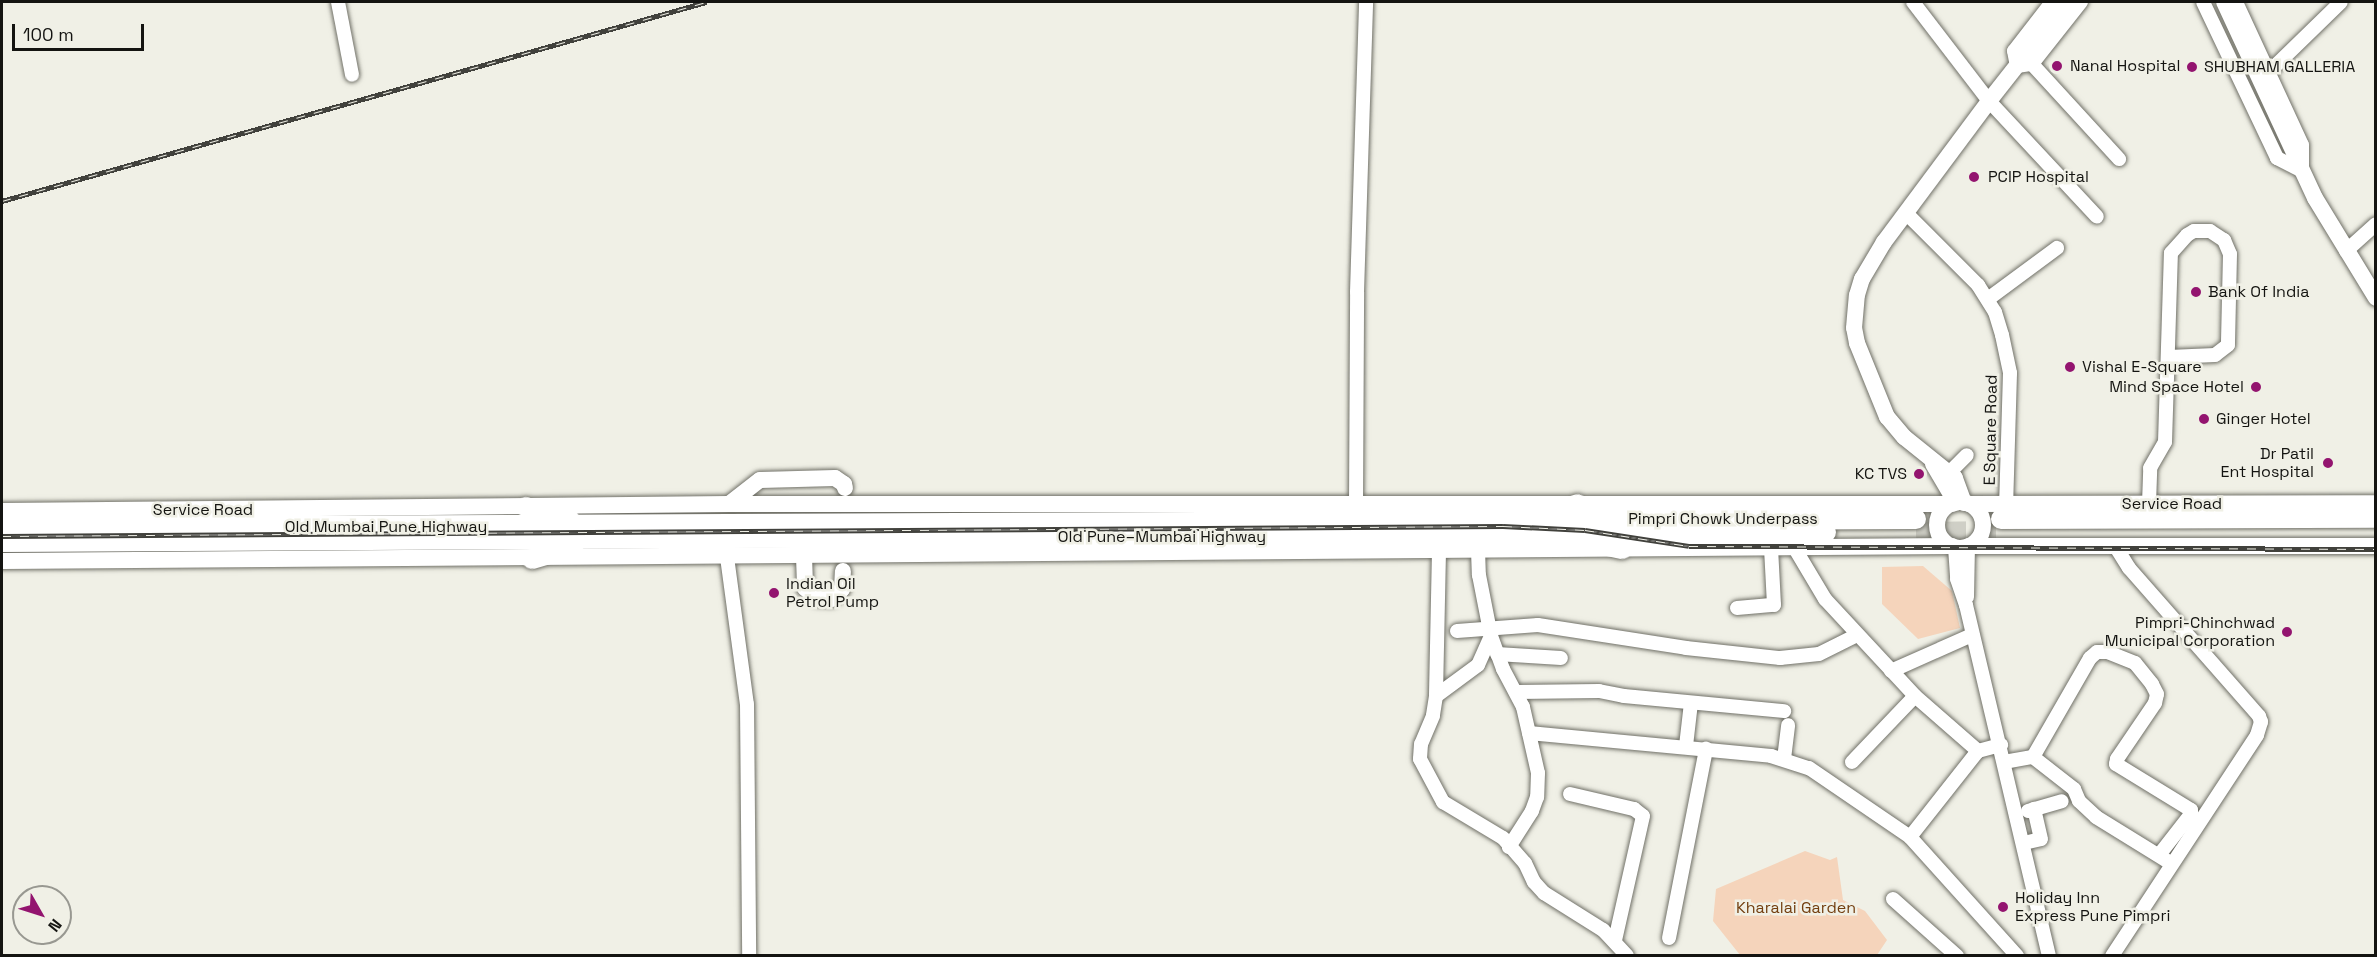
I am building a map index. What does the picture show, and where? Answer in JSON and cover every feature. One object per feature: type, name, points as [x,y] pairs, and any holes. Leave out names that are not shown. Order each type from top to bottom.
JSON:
[{"type":"highway","points":[[1529,519],[1578,504]]},
{"type":"highway","points":[[526,507],[595,533]]},
{"type":"highway","points":[[2003,518],[2312,525],[2376,531]]},
{"type":"highway","points":[[2312,525],[2376,518]]},
{"type":"highway","name":"Pimpri Chowk Underpass","points":[[1529,519],[1916,525],[1554,535]]},
{"type":"highway","name":"Old Pune–Mumbai Highway","points":[[770,532],[1529,519]]},
{"type":"highway","name":"Old Mumbai Pune Highway","points":[[2,527],[595,533]]},
{"type":"highway","name":"Old Pune–Mumbai Highway","points":[[770,532],[1554,535]]},
{"type":"highway","name":"Old Mumbai Pune Highway","points":[[2,542],[770,532]]},
{"type":"highway","points":[[532,559],[595,533]]},
{"type":"highway","points":[[1554,535],[1622,549]]},
{"type":"main road","points":[[1960,504],[1959,485],[1949,473],[1931,461],[1894,429],[1887,417],[1860,355],[1854,328],[1857,295],[1862,279],[1884,242],[1989,101],[2024,65],[2040,36],[2067,2]]},
{"type":"main road","points":[[2224,2],[2302,171],[2346,251],[2376,298]]},
{"type":"main road","points":[[1931,461],[1960,504],[1979,512],[1983,525],[1979,537],[1961,546],[1942,538],[1938,525],[1941,513],[1960,504]]},
{"type":"main road","points":[[729,504],[760,480],[835,478],[841,480],[844,489]]},
{"type":"main road","name":"Service Road","points":[[2,511],[729,504],[1960,504],[2003,518],[2150,504],[2376,503]]},
{"type":"main road","points":[[2,561],[532,559],[1961,546],[2376,546]]},
{"type":"main road","points":[[804,556],[805,588],[817,598],[831,599],[837,595],[842,589],[843,571]]},
{"type":"street","points":[[338,2],[352,75]]},
{"type":"street","points":[[1356,504],[1357,292],[1366,2]]},
{"type":"street","points":[[1913,2],[1989,101],[2097,217]]},
{"type":"street","points":[[2024,65],[2081,2]]},
{"type":"street","points":[[2203,2],[2277,158],[2302,171],[2302,144],[2236,2]]},
{"type":"street","points":[[2269,72],[2341,2]]},
{"type":"street","points":[[2048,3],[2014,51],[2024,65],[2119,159]]},
{"type":"street","name":"E Square Road","points":[[1906,213],[1978,285],[1988,299],[2002,335],[2010,373],[2003,518]]},
{"type":"street","points":[[2346,251],[2376,224]]},
{"type":"street","points":[[2150,504],[2150,468],[2165,441],[2171,253],[2187,235],[2194,231],[2210,231],[2224,240],[2230,254],[2228,345],[2216,355],[2169,357]]},
{"type":"street","points":[[1988,299],[2057,248]]},
{"type":"street","points":[[1949,473],[1967,456]]},
{"type":"street","points":[[1961,546],[1957,579],[1966,605],[2001,745],[2049,956]]},
{"type":"street","points":[[2112,956],[2257,735],[2261,722],[2259,716],[2129,568],[2115,546]]},
{"type":"street","points":[[1737,608],[1773,605],[1771,548]]},
{"type":"street","points":[[1794,548],[1825,599],[1857,635],[1915,696],[1978,751]]},
{"type":"street","points":[[1439,550],[1436,696],[1433,716],[1421,744],[1420,759],[1443,802],[1492,829],[1525,863],[1534,882],[1544,892],[1615,940],[1627,956]]},
{"type":"street","points":[[1478,550],[1479,575],[1490,633],[1497,654],[1517,692],[1538,773],[1537,796],[1527,824],[1509,847]]},
{"type":"street","points":[[727,557],[747,704],[749,956]]},
{"type":"street","points":[[1457,632],[1490,633],[1538,625],[1696,649],[1780,658],[1820,654],[1857,635]]},
{"type":"street","points":[[1436,696],[1478,665],[1490,633]]},
{"type":"street","points":[[1891,671],[1972,635]]},
{"type":"street","points":[[2033,757],[2090,658],[2097,652],[2108,652],[2135,663],[2157,694],[2155,703],[2116,759],[2116,764],[2191,810],[2191,814],[2159,855]]},
{"type":"street","points":[[1497,654],[1561,657]]},
{"type":"street","points":[[1517,692],[1599,692],[1784,711]]},
{"type":"street","points":[[1852,762],[1915,696]]},
{"type":"street","points":[[1686,746],[1691,703]]},
{"type":"street","points":[[1784,759],[1788,725]]},
{"type":"street","points":[[1529,733],[1686,746],[1784,759],[1822,775],[1910,837],[2017,956]]},
{"type":"street","points":[[1910,837],[1978,751],[2001,745]]},
{"type":"street","points":[[1669,938],[1706,749]]},
{"type":"street","points":[[2004,762],[2033,757],[2074,789],[2079,801],[2096,817],[2172,864]]},
{"type":"street","points":[[1570,794],[1634,809],[1644,816],[1615,940]]},
{"type":"street","points":[[2017,813],[2062,801]]},
{"type":"street","points":[[2024,843],[2041,840],[2034,809]]},
{"type":"street","points":[[1893,899],[1957,956]]},
{"type":"green space","points":[[1923,566],[1952,591],[1960,628],[1918,639],[1882,604],[1882,567]]},
{"type":"green space","name":"Kharalai Garden","points":[[1805,851],[1830,860],[1837,857],[1843,900],[1865,911],[1887,940],[1877,955],[1740,955],[1713,921],[1716,889]]},
{"type":"tunnel","points":[[1916,532],[2001,531]]},
{"type":"railway","points":[[2,201],[706,2]]},
{"type":"railway","points":[[2,536],[1503,526],[1585,530],[1689,546],[2376,549]]},
{"type":"place","name":"Nanal Hospital","points":[[2057,66]]},
{"type":"place","name":"SHUBHAM GALLERIA","points":[[2192,67]]},
{"type":"place","name":"PCIP Hospital","points":[[1974,177]]},
{"type":"place","name":"Bank Of India","points":[[2196,292]]},
{"type":"place","name":"Vishal E-Square","points":[[2070,367]]},
{"type":"place","name":"Mind Space Hotel","points":[[2256,387]]},
{"type":"place","name":"Ginger Hotel","points":[[2204,419]]},
{"type":"place","name":"Dr Patil Ent Hospital","points":[[2328,463]]},
{"type":"place","name":"KC TVS","points":[[1919,474]]},
{"type":"place","name":"Indian Oil Petrol Pump","points":[[774,593]]},
{"type":"place","name":"Pimpri-Chinchwad Municipal Corporation","points":[[2287,632]]},
{"type":"place","name":"Holiday Inn Express Pune Pimpri","points":[[2003,907]]}]
